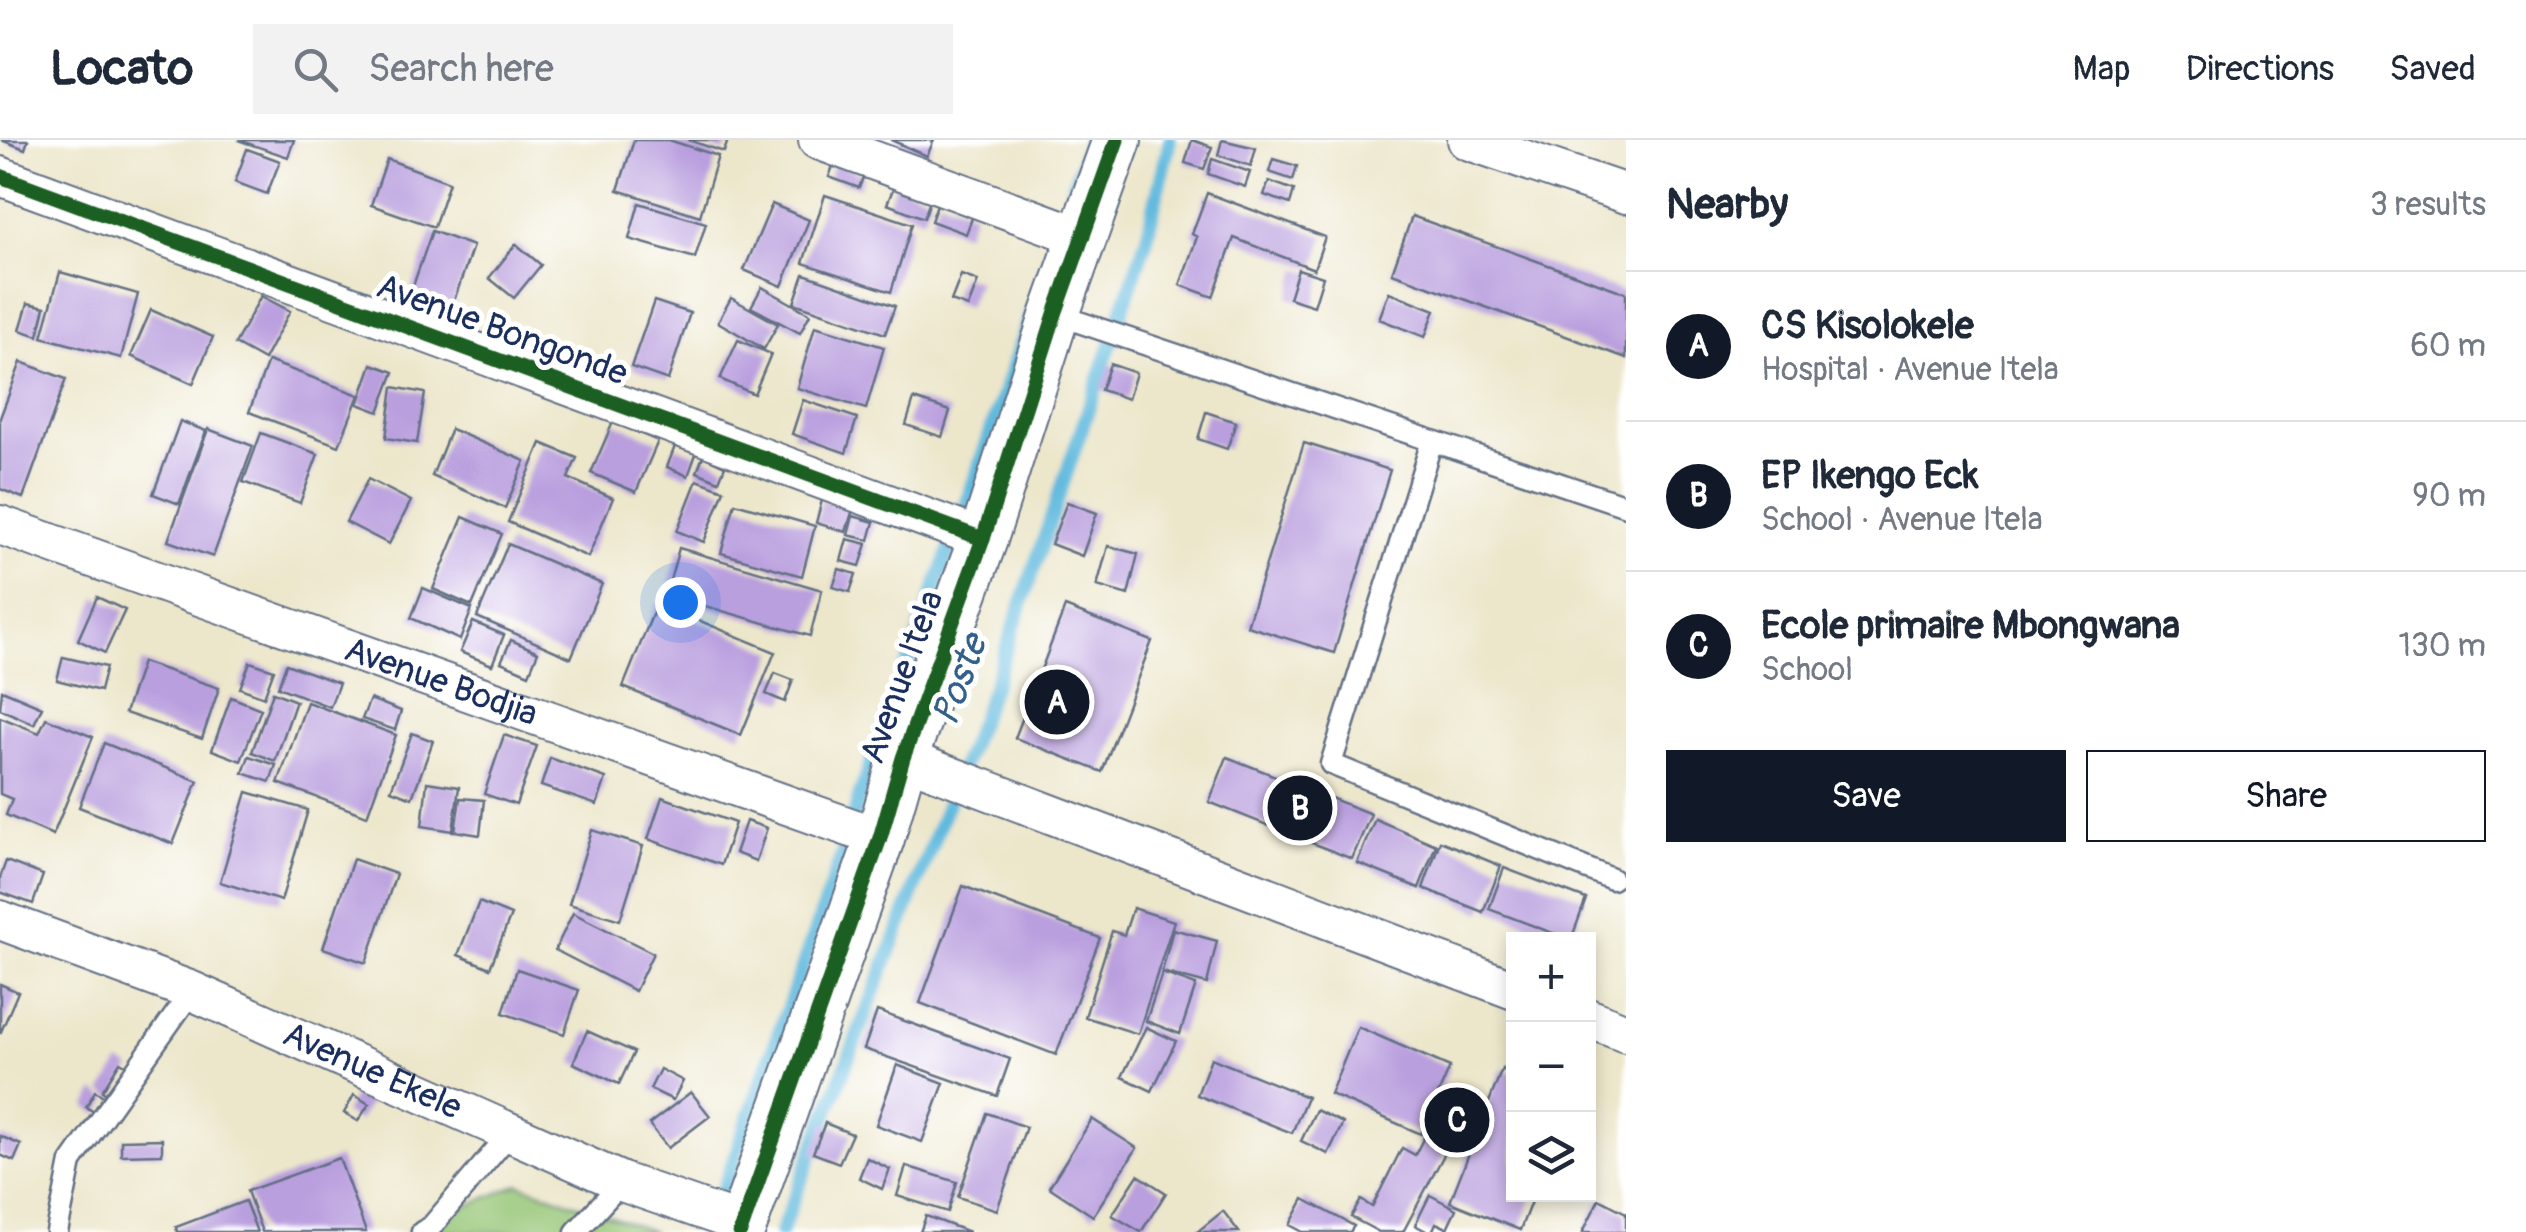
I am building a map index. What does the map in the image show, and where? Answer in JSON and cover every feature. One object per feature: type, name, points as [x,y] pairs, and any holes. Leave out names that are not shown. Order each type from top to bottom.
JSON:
[{"type":"street","points":[[818,140],[1082,237]]},
{"type":"street","name":"Avenue Itela","points":[[742,1228],[880,838],[903,758],[983,539],[1055,314],[1117,140]]},
{"type":"street","points":[[1467,140],[1626,194]]},
{"type":"street","name":"Avenue Bongonde","points":[[0,176],[983,539]]},
{"type":"street","name":"Avenue Bodjia","points":[[0,525],[880,838]]},
{"type":"street","points":[[903,758],[1506,987]]},
{"type":"street","name":"Avenue Ekele","points":[[0,920],[192,991],[622,1182],[742,1228]]},
{"type":"street","points":[[1596,1021],[1626,1033]]},
{"type":"lane","points":[[1055,314],[1626,506]]},
{"type":"lane","points":[[1432,441],[1331,764],[1612,879]]},
{"type":"lane","points":[[57,1232],[72,1162],[192,991]]},
{"type":"lane","points":[[422,1232],[431,1227],[511,1132]]},
{"type":"lane","points":[[576,1232],[622,1182]]},
{"type":"green space","points":[[519,1184],[654,1232],[406,1232]]},
{"type":"building","points":[[1,140],[28,140],[25,149]]},
{"type":"building","points":[[238,140],[294,140],[288,157]]},
{"type":"building","points":[[634,140],[669,140],[718,156],[700,216],[618,190]]},
{"type":"building","points":[[688,140],[728,140],[724,152]]},
{"type":"building","points":[[891,140],[934,140],[927,156]]},
{"type":"building","points":[[1192,140],[1212,147],[1204,169],[1185,163]]},
{"type":"building","points":[[1222,140],[1256,148],[1251,166],[1218,155]]},
{"type":"building","points":[[247,149],[280,161],[267,194],[235,182]]},
{"type":"building","points":[[387,159],[449,182],[434,227],[371,205]]},
{"type":"building","points":[[1212,159],[1250,172],[1245,187],[1208,174]]},
{"type":"building","points":[[1273,159],[1297,166],[1293,180],[1269,172]]},
{"type":"building","points":[[834,163],[864,175],[859,188],[829,177]]},
{"type":"building","points":[[1269,181],[1294,190],[1290,204],[1264,195]]},
{"type":"building","points":[[895,184],[931,198],[924,218],[887,204]]},
{"type":"building","points":[[1207,193],[1325,237],[1314,269],[1234,238],[1213,297],[1180,285]]},
{"type":"building","points":[[825,195],[912,224],[891,292],[803,263]]},
{"type":"building","points":[[939,199],[974,213],[966,234],[931,221]]},
{"type":"building","points":[[639,203],[706,223],[695,258],[629,239]]},
{"type":"building","points":[[772,204],[809,220],[782,286],[744,270]]},
{"type":"building","points":[[1412,216],[1626,293],[1626,358],[1392,273]]},
{"type":"building","points":[[432,231],[473,246],[447,321],[406,306]]},
{"type":"building","points":[[516,244],[541,265],[514,298],[489,278]]},
{"type":"building","points":[[1298,269],[1323,277],[1314,306],[1289,298]]},
{"type":"building","points":[[60,272],[138,294],[121,358],[42,337]]},
{"type":"building","points":[[804,274],[895,306],[885,334],[794,303]]},
{"type":"building","points":[[961,275],[978,281],[968,307],[951,301]]},
{"type":"building","points":[[762,287],[810,314],[800,333],[751,307]]},
{"type":"building","points":[[1389,292],[1435,310],[1425,337],[1379,319]]},
{"type":"building","points":[[261,296],[290,311],[264,360],[235,344]]},
{"type":"building","points":[[731,298],[778,324],[764,349],[718,322]]},
{"type":"building","points":[[654,301],[690,313],[668,380],[631,367]]},
{"type":"building","points":[[28,303],[45,307],[38,336],[20,330]]},
{"type":"building","points":[[151,310],[213,337],[193,384],[131,356]]},
{"type":"building","points":[[815,326],[884,347],[866,409],[797,388]]},
{"type":"building","points":[[738,340],[771,354],[754,394],[720,379]]},
{"type":"building","points":[[268,361],[359,395],[339,446],[249,412]]},
{"type":"building","points":[[21,362],[66,379],[23,498],[0,489],[0,418]]},
{"type":"building","points":[[372,364],[394,372],[379,412],[358,404]]},
{"type":"building","points":[[1110,364],[1136,373],[1128,399],[1101,390]]},
{"type":"building","points":[[393,387],[425,393],[417,443],[386,438]]},
{"type":"building","points":[[914,399],[950,411],[942,437],[906,425]]},
{"type":"building","points":[[803,400],[857,418],[846,453],[792,434]]},
{"type":"building","points":[[1206,412],[1236,422],[1227,449],[1198,439]]},
{"type":"building","points":[[180,421],[206,431],[179,504],[153,494]]},
{"type":"building","points":[[613,422],[658,441],[636,492],[591,473]]},
{"type":"building","points":[[208,429],[253,446],[213,557],[168,541]]},
{"type":"building","points":[[451,429],[525,461],[505,508],[432,476]]},
{"type":"building","points":[[261,433],[318,454],[300,503],[243,482]]},
{"type":"building","points":[[541,443],[577,458],[568,478],[613,498],[588,557],[508,522]]},
{"type":"building","points":[[1304,443],[1390,470],[1334,653],[1247,626]]},
{"type":"building","points":[[675,446],[696,454],[688,476],[667,467]]},
{"type":"building","points":[[703,456],[725,466],[719,481],[697,472]]},
{"type":"building","points":[[368,479],[411,501],[389,544],[346,522]]},
{"type":"building","points":[[697,480],[724,490],[704,542],[677,531]]},
{"type":"building","points":[[822,500],[853,509],[846,532],[816,523]]},
{"type":"building","points":[[1067,502],[1097,513],[1082,556],[1051,544]]},
{"type":"building","points":[[735,503],[815,526],[802,576],[721,553]]},
{"type":"building","points":[[853,516],[874,522],[869,540],[848,535]]},
{"type":"building","points":[[463,517],[502,534],[472,606],[433,589]]},
{"type":"building","points":[[847,539],[867,544],[860,566],[841,561]]},
{"type":"building","points":[[508,544],[602,584],[571,658],[477,617]]},
{"type":"building","points":[[1108,546],[1138,554],[1128,595],[1097,586]]},
{"type":"building","points":[[679,548],[822,590],[810,636],[666,595]]},
{"type":"building","points":[[839,569],[856,574],[850,592],[833,587]]},
{"type":"building","points":[[423,588],[472,609],[460,640],[411,618]]},
{"type":"building","points":[[97,597],[125,610],[105,653],[78,640]]},
{"type":"building","points":[[657,603],[775,652],[741,735],[623,687]]},
{"type":"building","points":[[1065,607],[1152,641],[1102,772],[1015,738]]},
{"type":"building","points":[[473,622],[504,635],[492,665],[460,652]]},
{"type":"building","points":[[511,640],[538,652],[529,674],[501,662]]},
{"type":"building","points":[[63,657],[106,667],[100,691],[57,680]]},
{"type":"building","points":[[142,662],[219,688],[202,739],[125,713]]},
{"type":"building","points":[[250,662],[274,670],[264,697],[240,688]]},
{"type":"building","points":[[286,664],[339,683],[330,707],[278,687]]},
{"type":"building","points":[[775,673],[793,680],[785,702],[766,694]]},
{"type":"building","points":[[2,690],[42,707],[34,724],[0,709]]},
{"type":"building","points":[[273,692],[296,701],[275,761],[252,752]]},
{"type":"building","points":[[231,697],[261,709],[241,761],[212,750]]},
{"type":"building","points":[[370,699],[401,711],[395,730],[362,719]]},
{"type":"building","points":[[307,702],[396,735],[367,816],[278,783]]},
{"type":"building","points":[[0,717],[39,733],[46,718],[93,737],[53,835],[6,815],[12,799],[0,794]]},
{"type":"building","points":[[412,733],[433,741],[412,798],[391,790]]},
{"type":"building","points":[[504,735],[537,746],[516,805],[484,794]]},
{"type":"building","points":[[104,743],[198,781],[173,844],[79,807]]},
{"type":"building","points":[[249,756],[276,765],[270,782],[243,773]]},
{"type":"building","points":[[1227,757],[1371,814],[1352,859],[1209,802]]},
{"type":"building","points":[[550,758],[606,778],[597,805],[541,786]]},
{"type":"building","points":[[427,782],[459,787],[453,831],[422,826]]},
{"type":"building","points":[[247,792],[308,810],[281,901],[220,882]]},
{"type":"building","points":[[662,797],[735,823],[721,865],[648,839]]},
{"type":"building","points":[[460,798],[484,800],[480,835],[455,831]]},
{"type":"building","points":[[1375,819],[1436,845],[1419,888],[1357,863]]},
{"type":"building","points":[[746,821],[767,828],[756,861],[735,853]]},
{"type":"building","points":[[592,830],[643,846],[620,920],[569,904]]},
{"type":"building","points":[[1440,841],[1501,866],[1483,912],[1423,888]]},
{"type":"building","points":[[353,859],[396,874],[366,963],[323,948]]},
{"type":"building","points":[[6,861],[43,875],[33,904],[0,892]]},
{"type":"building","points":[[1504,868],[1586,899],[1574,932],[1550,932],[1489,909]]},
{"type":"building","points":[[963,886],[1100,938],[1056,1055],[920,1003]]},
{"type":"building","points":[[479,902],[511,915],[490,968],[458,955]]},
{"type":"building","points":[[1133,908],[1174,921],[1138,1034],[1085,1017],[1112,931],[1124,935]]},
{"type":"building","points":[[573,913],[653,953],[635,991],[555,950]]},
{"type":"building","points":[[1173,929],[1217,941],[1207,984],[1162,972]]},
{"type":"building","points":[[517,969],[579,990],[564,1034],[503,1013]]},
{"type":"building","points":[[1162,973],[1196,985],[1180,1034],[1146,1021]]},
{"type":"building","points":[[0,984],[18,992],[0,1034]]},
{"type":"building","points":[[877,1011],[1010,1059],[997,1096],[864,1049]]},
{"type":"building","points":[[1146,1027],[1176,1041],[1152,1091],[1122,1077]]},
{"type":"building","points":[[1358,1027],[1450,1067],[1421,1134],[1330,1094]]},
{"type":"building","points":[[587,1031],[634,1052],[619,1084],[573,1063]]},
{"type":"building","points":[[1211,1058],[1307,1097],[1292,1133],[1197,1095]]},
{"type":"building","points":[[120,1062],[131,1068],[113,1099],[102,1091]]},
{"type":"building","points":[[897,1065],[944,1083],[922,1142],[876,1125]]},
{"type":"building","points":[[660,1069],[683,1081],[673,1100],[650,1089]]},
{"type":"building","points":[[1502,1069],[1506,1071],[1506,1202],[1531,1202],[1520,1230],[1450,1202]]},
{"type":"building","points":[[95,1091],[108,1099],[99,1115],[86,1107]]},
{"type":"building","points":[[691,1092],[710,1116],[668,1148],[649,1124]]},
{"type":"building","points":[[354,1095],[369,1104],[358,1121],[344,1113]]},
{"type":"building","points":[[1316,1110],[1343,1123],[1328,1154],[1301,1141]]},
{"type":"building","points":[[987,1113],[1026,1127],[997,1210],[958,1197]]},
{"type":"building","points":[[1092,1119],[1137,1148],[1093,1216],[1049,1187]]},
{"type":"building","points":[[825,1123],[852,1134],[839,1163],[813,1153]]},
{"type":"building","points":[[0,1136],[21,1145],[14,1161],[0,1155]]},
{"type":"building","points":[[1424,1137],[1447,1149],[1403,1232],[1379,1232],[1351,1217],[1361,1200],[1372,1207],[1402,1148],[1415,1155]]},
{"type":"building","points":[[162,1139],[162,1154],[121,1155],[121,1140]]},
{"type":"building","points":[[339,1158],[366,1232],[262,1232],[247,1191]]},
{"type":"building","points":[[867,1158],[890,1169],[882,1189],[859,1178]]},
{"type":"building","points":[[906,1166],[957,1182],[948,1212],[897,1196]]},
{"type":"building","points":[[1138,1175],[1166,1193],[1141,1232],[1112,1215]]},
{"type":"building","points":[[1430,1195],[1456,1209],[1447,1228],[1436,1223],[1428,1232],[1415,1225]]},
{"type":"building","points":[[1304,1199],[1354,1226],[1350,1232],[1303,1232],[1290,1225]]},
{"type":"building","points":[[1599,1199],[1626,1213],[1626,1232],[1583,1232]]},
{"type":"building","points":[[245,1201],[257,1232],[177,1232],[176,1227]]},
{"type":"building","points":[[1223,1211],[1239,1232],[1197,1232]]},
{"type":"building","points":[[926,1216],[969,1232],[920,1232]]},
{"type":"waterway","points":[[715,1212],[842,855],[862,788],[967,502],[1089,140]]},
{"type":"waterway","name":"Poste","points":[[781,1232],[995,682],[1146,241],[1170,140]]},
{"type":"cycle path","points":[[740,1232],[880,838],[903,758],[983,539],[1055,314],[1117,140]]},
{"type":"cycle path","points":[[0,176],[983,539]]},
{"type":"place","name":"CS Kisolokele","points":[[1057,702]]},
{"type":"place","name":"EP Ikengo Eck","points":[[1300,808]]},
{"type":"place","name":"Ecole primaire Mbongwana","points":[[1457,1120]]}]
